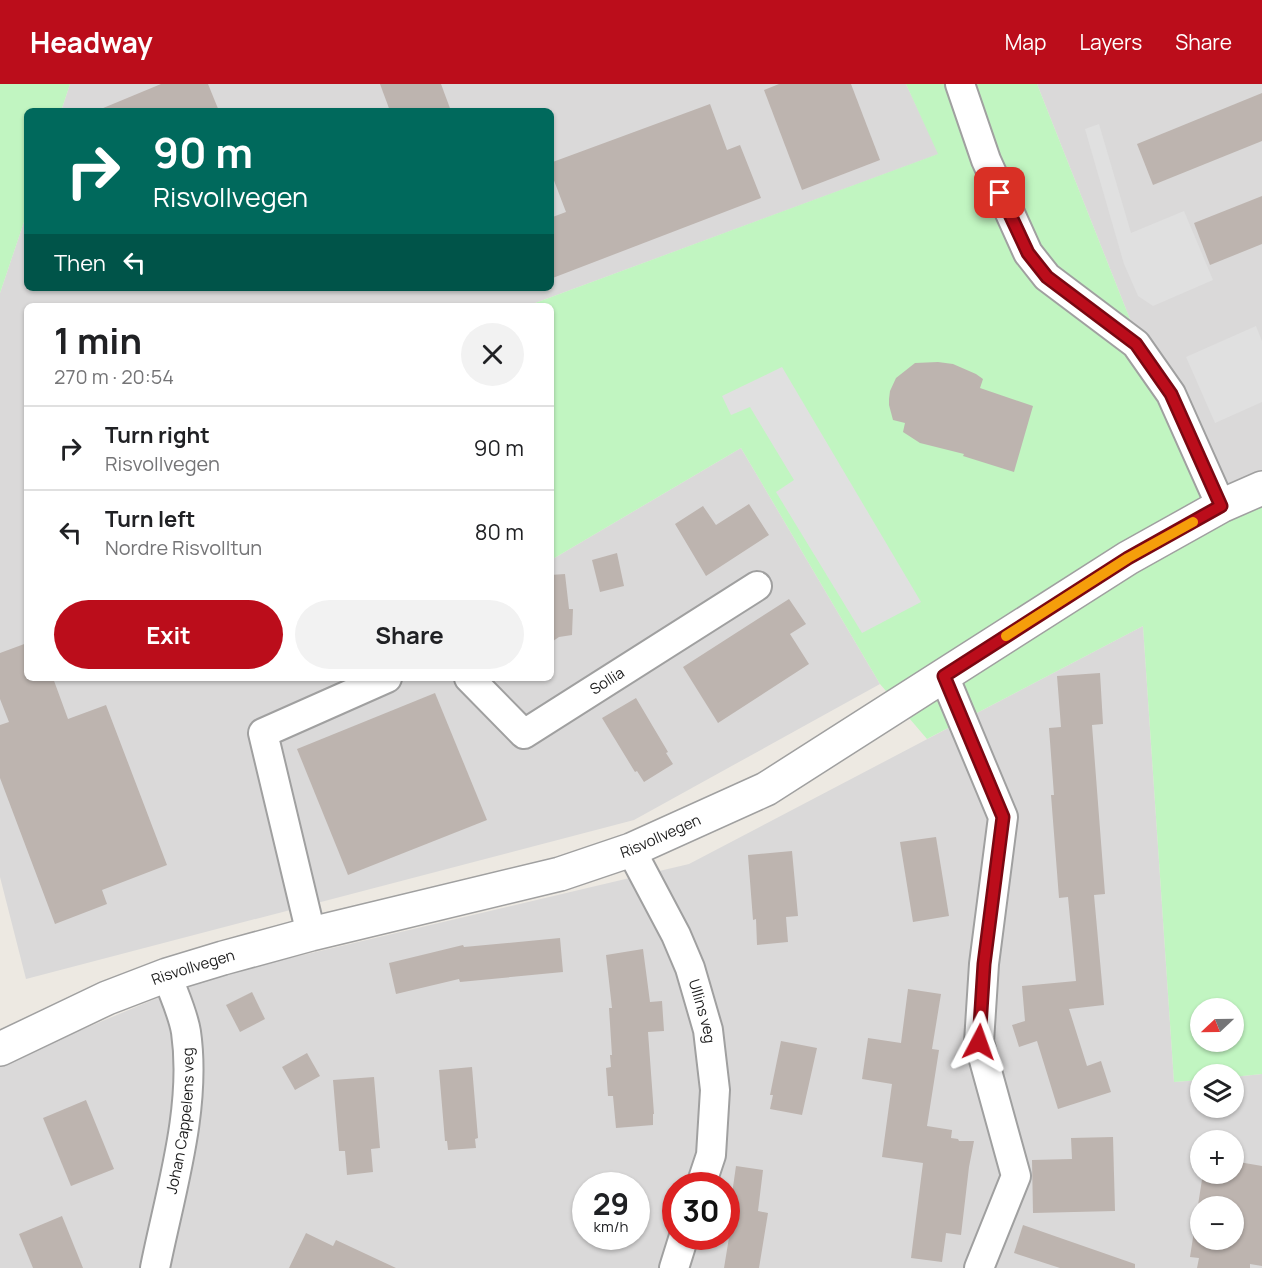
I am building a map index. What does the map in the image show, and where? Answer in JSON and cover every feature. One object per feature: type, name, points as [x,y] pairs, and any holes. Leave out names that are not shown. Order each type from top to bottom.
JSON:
[{"type":"street","points":[[960,84],[986,160],[1028,253],[1047,277],[1136,344],[1171,394],[1221,506]]},
{"type":"street","name":"Risvollvegen","points":[[0,1049],[107,998],[222,957],[560,874],[631,850],[766,789],[1128,558],[1221,506],[1262,488]]},
{"type":"street","name":"Sollia","points":[[472,681],[524,734],[757,586]]},
{"type":"street","points":[[944,676],[1003,817],[984,964],[979,1042],[1016,1176],[979,1268]]},
{"type":"street","points":[[311,934],[263,733],[380,681]]},
{"type":"street","name":"Ullins veg","points":[[631,850],[676,934],[690,968],[708,1030],[715,1090],[711,1155],[705,1172]]},
{"type":"street","name":"Johan Cappelens veg","points":[[155,1268],[184,1127],[189,1071],[185,1030],[167,975]]},
{"type":"street","points":[[674,1268],[680,1250]]},
{"type":"shaded area","points":[[70,84],[906,84],[939,154],[535,303],[24,303],[24,681],[554,681],[554,558],[741,448],[880,684],[634,820],[26,979],[0,877],[0,293],[24,222],[24,291],[554,291],[554,108],[62,108]]},
{"type":"shaded area","points":[[1037,84],[1262,84],[1262,472],[1221,493],[1141,347]]},
{"type":"shaded area","points":[[1099,124],[1131,233],[1184,211],[1213,280],[1153,306],[1138,296],[1124,264],[1085,129]]},
{"type":"shaded area","points":[[1256,326],[1262,341],[1262,402],[1215,423],[1186,357]]},
{"type":"shaded area","points":[[782,367],[921,602],[862,633],[776,492],[794,480],[750,407],[731,415],[722,396]]},
{"type":"shaded area","points":[[1143,626],[1174,1082],[1190,1081],[1190,1118],[1244,1118],[1244,1076],[1262,1074],[1262,1268],[0,1268],[0,1064],[205,978],[689,864]]},
{"type":"green space","points":[[0,84],[70,84],[62,108],[24,108],[24,222],[0,293]]},
{"type":"green space","points":[[906,84],[1037,84],[1141,347],[1221,492],[1262,472],[1262,1074],[1244,1076],[1244,1064],[1190,1064],[1190,1081],[1174,1082],[1143,626],[927,739],[880,684],[741,448],[554,558],[554,303],[535,303],[938,154]]},
{"type":"building","points":[[161,84],[208,84],[218,108],[103,108]]},
{"type":"building","points":[[380,84],[441,84],[450,108],[389,108]]},
{"type":"building","points":[[779,84],[851,84],[880,160],[802,190],[764,90]]},
{"type":"building","points":[[1262,93],[1262,141],[1153,185],[1137,144]]},
{"type":"building","points":[[710,104],[727,150],[740,145],[761,198],[554,277],[554,216],[566,212],[554,180],[554,162]]},
{"type":"building","points":[[1262,196],[1262,244],[1210,265],[1194,223]]},
{"type":"building","points":[[915,363],[953,364],[976,374],[983,379],[980,388],[1033,406],[1014,472],[963,456],[964,454],[920,443],[903,432],[905,423],[893,420],[889,399],[896,378]]},
{"type":"building","points":[[749,504],[769,535],[706,576],[675,524],[703,506],[716,525]]},
{"type":"building","points":[[617,553],[624,586],[600,592],[592,560]]},
{"type":"building","points":[[565,574],[569,609],[573,609],[572,635],[554,640],[554,575]]},
{"type":"building","points":[[789,599],[806,624],[790,634],[809,664],[718,723],[683,667]]},
{"type":"building","points":[[24,644],[24,681],[54,681],[68,719],[106,705],[167,865],[102,890],[107,904],[55,924],[0,778],[0,725],[9,722],[0,699],[0,653]]},
{"type":"building","points":[[1100,673],[1103,724],[1092,725],[1105,894],[1094,895],[1104,1005],[1069,1009],[1087,1066],[1101,1061],[1111,1092],[1058,1109],[1037,1041],[1019,1047],[1012,1025],[1025,1021],[1022,986],[1076,981],[1068,897],[1059,898],[1051,795],[1054,795],[1049,728],[1061,727],[1057,676]]},
{"type":"building","points":[[435,693],[487,820],[348,875],[297,749]]},
{"type":"building","points":[[636,698],[673,764],[644,782],[637,771],[635,772],[602,718]]},
{"type":"building","points":[[936,837],[949,916],[913,922],[900,842]]},
{"type":"building","points":[[792,851],[798,916],[786,917],[788,942],[757,945],[748,855]]},
{"type":"building","points":[[560,938],[563,972],[460,982],[459,979],[396,994],[389,963],[463,945],[464,947]]},
{"type":"building","points":[[643,949],[650,1002],[662,1001],[664,1031],[648,1032],[653,1125],[616,1128],[613,1096],[608,1096],[606,1068],[611,1067],[609,1008],[612,1008],[606,955]]},
{"type":"building","points":[[908,989],[941,994],[932,1049],[939,1050],[927,1126],[952,1130],[951,1138],[959,1141],[974,1141],[961,1235],[946,1233],[942,1262],[911,1258],[923,1163],[882,1157],[892,1084],[862,1079],[868,1038],[901,1043]]},
{"type":"building","points":[[252,992],[265,1019],[240,1032],[226,1005]]},
{"type":"building","points":[[781,1041],[817,1048],[802,1115],[770,1109],[773,1095],[770,1095]]},
{"type":"building","points":[[307,1053],[320,1076],[295,1090],[282,1067]]},
{"type":"building","points":[[472,1067],[478,1138],[475,1139],[476,1148],[448,1150],[447,1141],[445,1141],[439,1070]]},
{"type":"building","points":[[374,1077],[380,1148],[371,1149],[373,1172],[347,1175],[345,1151],[339,1151],[333,1080]]},
{"type":"building","points":[[86,1100],[114,1169],[71,1186],[43,1118]]},
{"type":"building","points":[[1113,1137],[1115,1211],[1033,1213],[1032,1160],[1072,1159],[1071,1138]]},
{"type":"building","points":[[1244,1163],[1262,1166],[1262,1266],[1250,1264],[1250,1268],[1197,1268],[1199,1258],[1190,1257],[1191,1250],[1244,1250],[1244,1196],[1199,1196],[1201,1184],[1244,1184]]},
{"type":"building","points":[[736,1166],[763,1170],[758,1211],[768,1213],[759,1268],[724,1268],[727,1250],[740,1250],[740,1172],[735,1172]]},
{"type":"building","points":[[62,1216],[83,1268],[33,1268],[19,1234]]},
{"type":"building","points":[[1023,1225],[1135,1264],[1135,1268],[1060,1268],[1014,1253]]},
{"type":"building","points":[[306,1233],[333,1246],[336,1240],[396,1268],[289,1268]]},
{"type":"slow traffic","points":[[1006,636],[1128,558],[1193,522]]},
{"type":"route","points":[[979,1042],[984,964],[1003,817],[944,676],[1128,558],[1221,506],[1171,394],[1136,344],[1047,277],[1028,253],[1000,193]]}]
